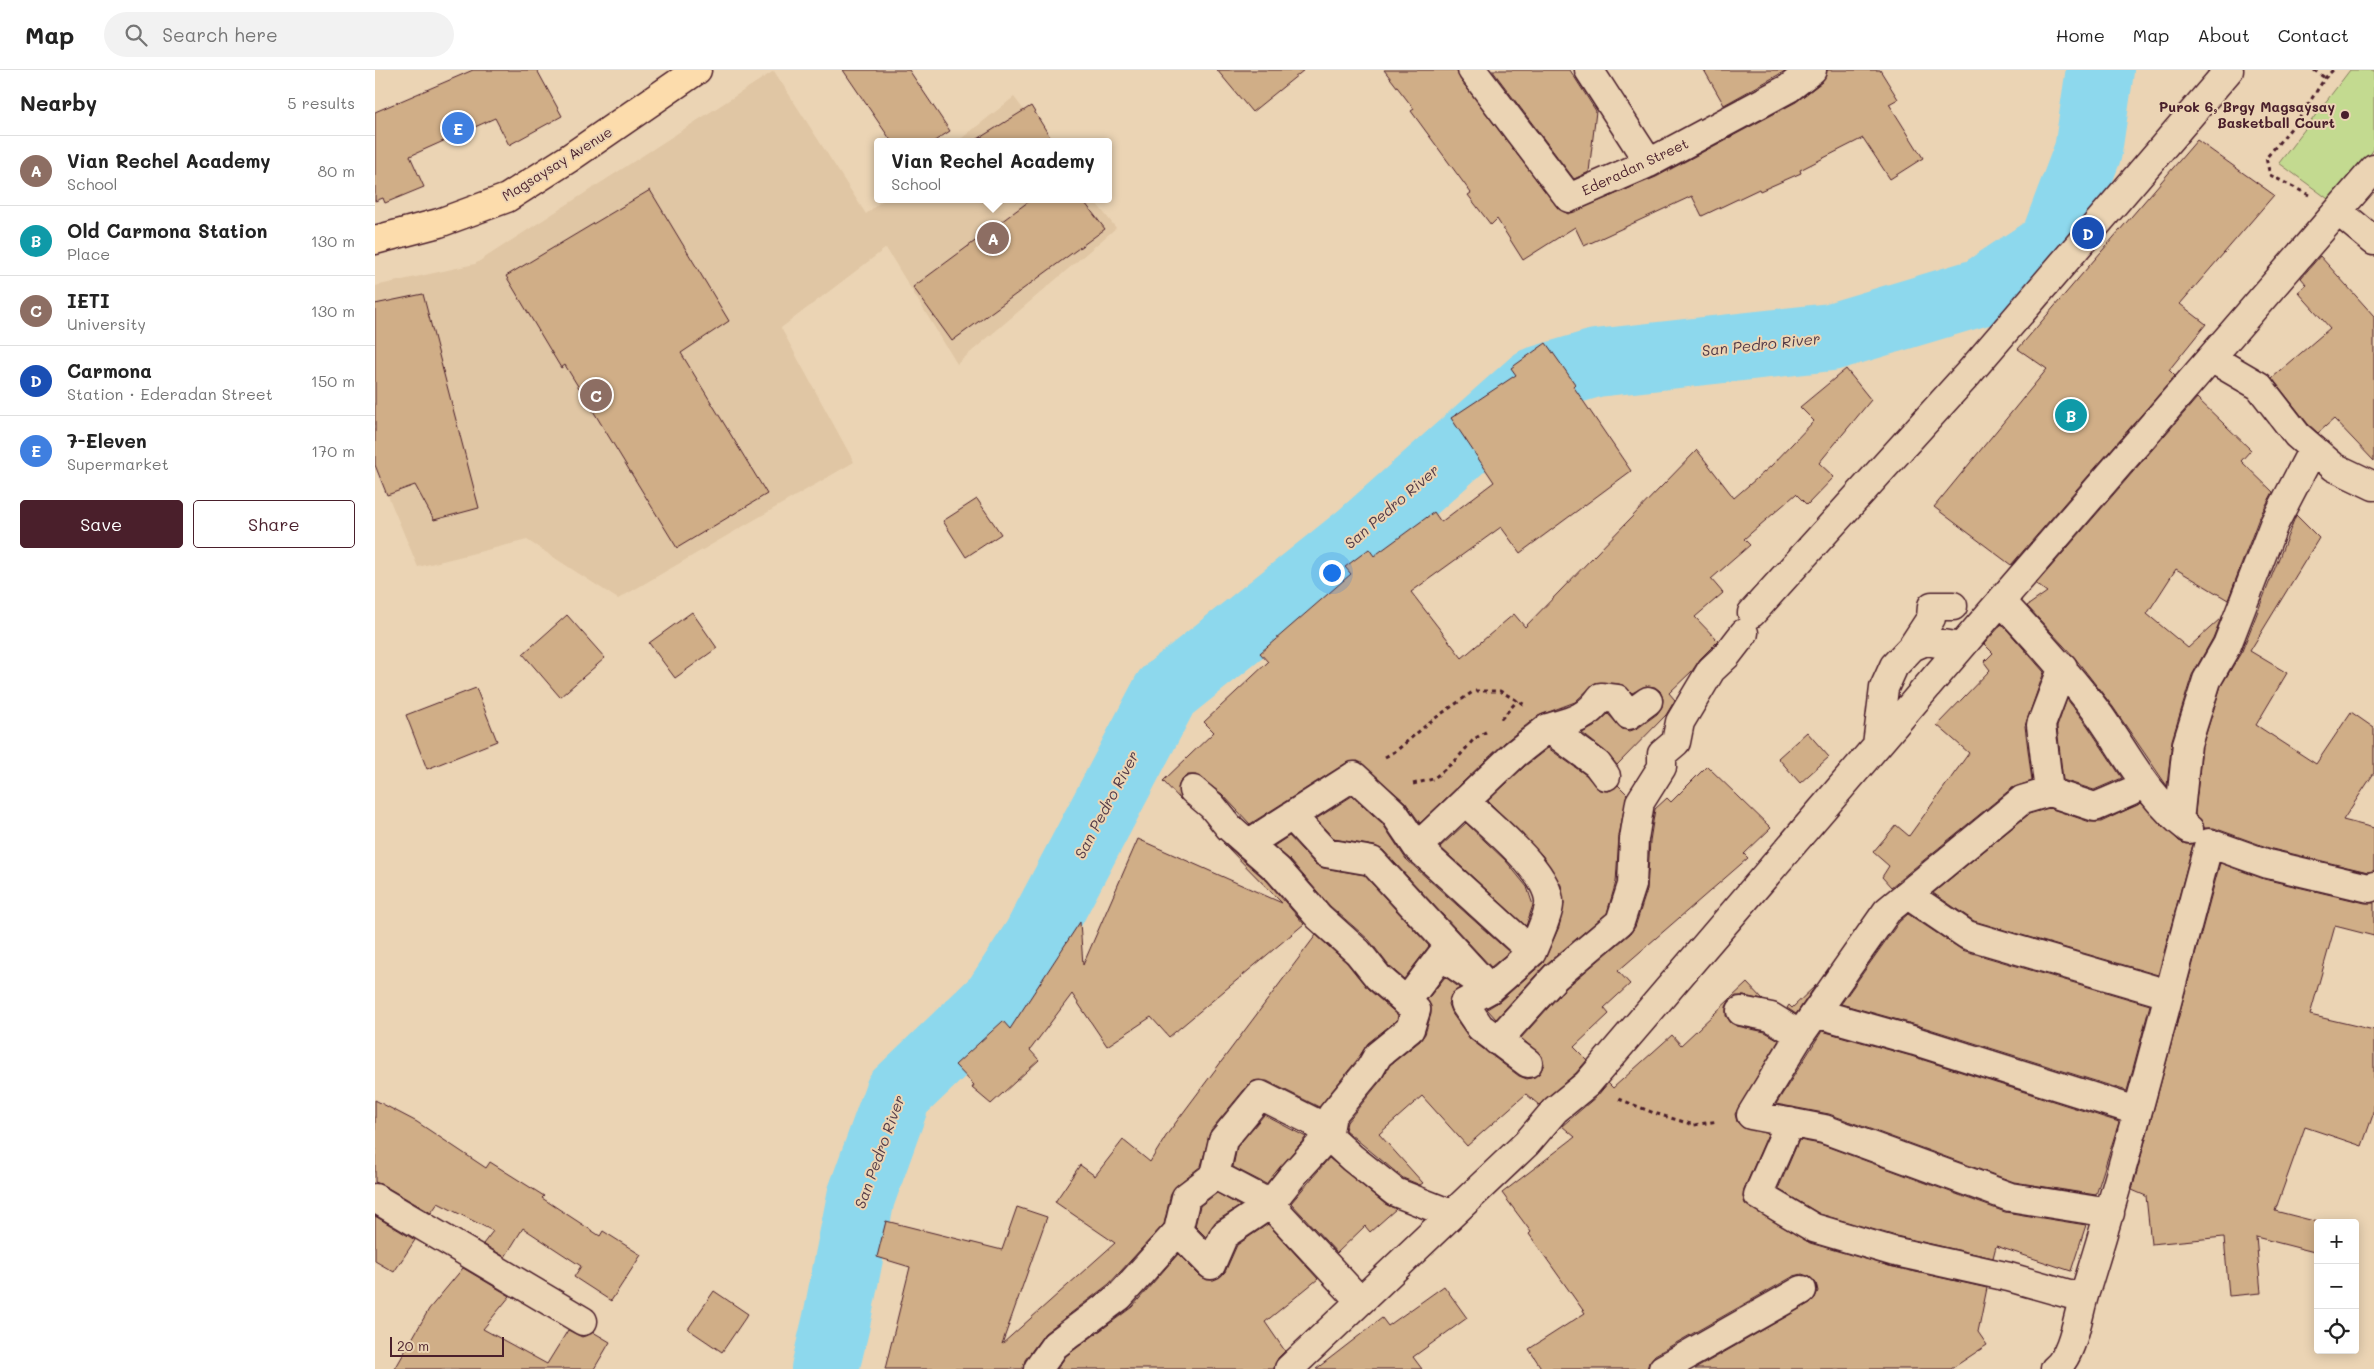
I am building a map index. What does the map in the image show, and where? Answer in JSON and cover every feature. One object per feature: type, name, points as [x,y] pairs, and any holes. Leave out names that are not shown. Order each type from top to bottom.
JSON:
[{"type":"main road","name":"Magsaysay Avenue","points":[[375,240],[439,223],[507,198],[568,159],[697,70]]},
{"type":"street","name":"Ederadan Street","points":[[1472,70],[1569,198],[1649,163],[1784,79],[1812,70]]},
{"type":"street","points":[[1589,70],[1649,163]]},
{"type":"street","points":[[1497,1041],[1555,977],[1620,922],[1633,885],[1634,839],[1640,802],[1662,767],[1662,754],[1676,742],[1680,722],[1711,670],[1727,655],[1748,623],[1969,372],[2229,70]]},
{"type":"street","points":[[1289,1369],[1527,1143],[1555,1110],[1587,1084],[2374,169]]},
{"type":"street","points":[[2338,211],[2374,241]]},
{"type":"street","points":[[2211,358],[2259,386],[2297,435],[2334,467],[2374,486]]},
{"type":"street","points":[[2179,821],[2187,744],[2207,680],[2227,645],[2274,524],[2313,449]]},
{"type":"street","points":[[2001,601],[2063,667],[2101,717],[2152,794],[2179,821],[2209,843],[2268,864],[2369,888],[2374,886]]},
{"type":"street","points":[[1877,745],[1884,688],[1894,666],[1912,647],[1931,618],[1933,606],[1953,606]]},
{"type":"street","points":[[1912,647],[1926,641],[1961,647]]},
{"type":"street","points":[[2049,792],[2041,725],[2063,667]]},
{"type":"street","points":[[1417,847],[1515,754],[1547,728],[1579,719],[1595,705],[1601,696],[1617,699],[1629,715],[1648,701]]},
{"type":"street","points":[[1547,728],[1597,764],[1606,776]]},
{"type":"street","points":[[1248,844],[1355,776],[1394,813],[1417,847],[1532,952]]},
{"type":"street","points":[[1178,1231],[1211,1265],[1224,1235],[1270,1204],[1328,1136],[1333,1114],[1370,1069],[1378,1055],[1410,1029],[1416,1010],[1378,977],[1357,952],[1319,917],[1278,870],[1229,827],[1212,806],[1193,790]]},
{"type":"street","points":[[2110,1213],[2010,1197],[1824,1129],[1751,1115],[1801,1035],[1887,912],[2022,800],[2049,792],[2095,807],[2130,792]]},
{"type":"street","points":[[1466,802],[1513,846],[1541,876],[1549,904],[1532,952],[1490,989],[1464,1003],[1480,1027],[1528,1062]]},
{"type":"street","points":[[1291,816],[1326,853],[1371,861],[1490,989]]},
{"type":"street","points":[[2055,1369],[2072,1342],[2083,1298],[2110,1213],[2209,843]]},
{"type":"street","points":[[1908,895],[1967,935],[2168,994]]},
{"type":"street","points":[[1406,1002],[1441,956],[1490,989]]},
{"type":"street","points":[[1741,1010],[1771,1017],[1801,1035]]},
{"type":"street","points":[[1816,1013],[1915,1041],[2137,1111]]},
{"type":"street","points":[[1038,1369],[1055,1344],[1120,1296],[1178,1231],[1186,1197],[1215,1175],[1223,1140],[1260,1095],[1312,1121],[1395,1192],[1451,1214]]},
{"type":"street","points":[[1790,1122],[1758,1195],[1814,1228],[1891,1251],[2009,1277],[2083,1298]]},
{"type":"street","points":[[1215,1175],[1270,1204],[1360,1301]]},
{"type":"street","points":[[375,1198],[583,1321]]},
{"type":"street","points":[[1663,1369],[1802,1290]]},
{"type":"path","points":[[2314,70],[2325,78]]},
{"type":"path","points":[[2333,70],[2325,78],[2299,120],[2266,158],[2270,174],[2338,211]]},
{"type":"path","points":[[1355,776],[1396,751],[1431,721],[1474,691],[1500,691],[1518,700],[1532,708],[1547,728]]},
{"type":"path","points":[[1382,802],[1407,786],[1433,779],[1457,760],[1474,738],[1496,725],[1518,700]]},
{"type":"path","points":[[1587,1084],[1655,1113],[1693,1125],[1751,1115]]},
{"type":"shaded area","points":[[774,71],[866,214],[879,203],[1096,203],[1116,228],[957,364],[886,248],[781,328],[854,462],[618,599],[527,540],[418,567],[375,465],[375,286],[475,264]]},
{"type":"shaded area","points":[[1014,97],[1045,138],[962,138]]},
{"type":"green space","name":"Purok 6, Brgy Magsaysay Basketball Court","points":[[2350,70],[2374,70],[2374,149],[2335,204],[2279,163]]},
{"type":"building","points":[[473,70],[537,70],[562,116],[509,145],[495,118],[410,156],[424,187],[385,203],[383,198],[375,201],[375,112]]},
{"type":"building","points":[[843,70],[909,70],[950,131],[939,138],[889,138]]},
{"type":"building","points":[[1217,70],[1304,70],[1252,112]]},
{"type":"building","points":[[1384,70],[1457,70],[1460,79],[1557,207],[1568,214],[1656,177],[1796,102],[1822,82],[1827,70],[1880,70],[1898,99],[1889,104],[1923,158],[1890,179],[1863,138],[1800,170],[1801,173],[1760,191],[1759,189],[1702,216],[1692,196],[1584,246],[1575,227],[1523,260],[1497,219],[1491,225],[1468,195],[1471,193],[1411,111],[1414,109]]},
{"type":"building","points":[[1492,70],[1570,70],[1596,111],[1589,172],[1574,179]]},
{"type":"building","points":[[1704,70],[1787,70],[1724,105]]},
{"type":"building","points":[[1031,106],[1051,138],[979,138]]},
{"type":"building","points":[[2197,140],[2274,195],[2180,304],[2206,324],[2169,370],[2175,376],[2011,565],[1934,507],[2047,369],[2018,349]]},
{"type":"building","points":[[650,190],[729,321],[681,353],[767,494],[677,548],[565,365],[561,368],[506,276]]},
{"type":"building","points":[[1027,203],[1085,203],[1105,229],[952,341],[913,287]]},
{"type":"building","points":[[2320,256],[2374,316],[2374,461],[2334,419],[2318,433],[2308,424],[2272,378],[2330,328],[2298,292],[2307,285],[2301,278]]},
{"type":"building","points":[[423,294],[479,508],[434,520],[415,485],[387,495],[375,465],[375,304]]},
{"type":"building","points":[[1546,343],[1631,471],[1520,553],[1501,527],[1411,592],[1462,658],[1514,614],[1525,627],[1697,450],[1734,498],[1771,466],[1814,421],[1800,407],[1846,369],[1871,400],[1819,463],[1834,477],[1807,505],[1796,494],[1744,539],[1750,545],[1711,579],[1723,593],[1695,617],[1718,641],[1700,659],[1692,671],[1669,693],[1675,700],[1666,715],[1617,765],[1606,752],[1582,733],[1594,727],[1608,714],[1622,729],[1630,731],[1638,728],[1657,714],[1662,707],[1663,699],[1660,691],[1655,687],[1646,686],[1632,693],[1625,686],[1619,684],[1595,683],[1575,702],[1538,716],[1505,742],[1420,823],[1405,802],[1358,761],[1346,763],[1250,824],[1222,794],[1196,775],[1188,775],[1181,780],[1178,788],[1181,800],[1163,781],[1214,732],[1204,722],[1268,662],[1260,653],[1351,574],[1345,567],[1369,549],[1374,556],[1434,512],[1441,522],[1494,482],[1451,418],[1516,375],[1511,368]]},
{"type":"building","points":[[2197,398],[2251,450],[2241,461],[2273,492],[2259,518],[2228,600],[2176,569],[2147,614],[2188,648],[2221,618],[2213,638],[2192,675],[2172,740],[2167,786],[2113,707],[2075,658],[2027,606],[2047,592],[2036,584]]},
{"type":"building","points":[[977,499],[1001,534],[966,557],[943,521]]},
{"type":"building","points":[[2296,515],[2319,538],[2250,651],[2287,673],[2256,725],[2316,764],[2351,712],[2374,728],[2374,773],[2343,820],[2374,828],[2374,871],[2368,872],[2272,849],[2214,828],[2204,828],[2203,823],[2195,814],[2202,747],[2221,686],[2242,651]]},
{"type":"building","points":[[692,612],[717,648],[675,678],[649,643]]},
{"type":"building","points":[[567,615],[605,658],[560,697],[523,654]]},
{"type":"building","points":[[2002,624],[2044,672],[2025,726],[2032,781],[2012,788],[1891,887],[1882,877],[1889,866],[1873,852],[1896,825],[1909,836],[1969,753],[1937,725],[1990,670],[1984,662],[1993,653],[1984,644]]},
{"type":"building","points":[[476,688],[497,741],[427,769],[406,715]]},
{"type":"building","points":[[2067,699],[2087,725],[2122,778],[2094,790],[2063,780],[2057,727]]},
{"type":"building","points":[[1807,732],[1829,757],[1800,783],[1778,758]]},
{"type":"building","points":[[1548,748],[1586,775],[1599,790],[1608,791],[1618,785],[1627,794],[1619,836],[1616,882],[1607,913],[1545,965],[1496,1019],[1487,1009],[1500,1001],[1543,963],[1559,927],[1564,903],[1561,885],[1542,855],[1488,801],[1525,766]]},
{"type":"building","points":[[1707,766],[1771,828],[1744,854],[1748,858],[1618,971],[1630,984],[1604,1008],[1609,1014],[1574,1047],[1587,1060],[1576,1073],[1539,1105],[1526,1094],[1467,1146],[1422,1096],[1379,1134],[1423,1183],[1420,1185],[1403,1178],[1345,1130],[1347,1122],[1382,1079],[1390,1065],[1420,1041],[1425,1034],[1431,1014],[1431,1006],[1427,1000],[1445,977],[1460,988],[1451,995],[1448,1004],[1451,1012],[1470,1039],[1519,1076],[1527,1079],[1535,1077],[1540,1073],[1544,1064],[1542,1056],[1521,1038],[1566,988],[1630,934],[1635,927],[1647,890],[1650,841],[1655,809],[1667,798],[1671,802]]},
{"type":"building","points":[[1352,796],[1382,823],[1406,859],[1509,952],[1491,967],[1383,850],[1375,846],[1334,839],[1316,819]]},
{"type":"building","points":[[2141,803],[2179,841],[2193,844],[2158,975],[1974,921],[1933,893],[2029,814],[2049,808],[2090,822],[2101,822]]},
{"type":"building","points":[[1466,823],[1506,861],[1527,887],[1533,905],[1526,926],[1440,847]]},
{"type":"building","points":[[1289,836],[1315,864],[1323,868],[1364,875],[1429,946],[1404,979],[1389,966],[1369,940],[1330,906],[1290,860],[1274,846]]},
{"type":"building","points":[[1138,839],[1282,903],[1223,843],[1267,881],[1304,924],[1169,1037],[1151,1017],[1107,1046],[1072,994],[1030,1050],[1039,1060],[991,1104],[972,1088],[974,1085],[955,1065],[1003,1021],[1010,1029],[1080,922],[1083,965]]},
{"type":"building","points":[[2220,863],[2264,879],[2365,903],[2374,903],[2374,936],[2335,926],[2310,1015],[2374,1030],[2374,1112],[2362,1146],[2305,1127],[2275,1211],[2314,1221],[2314,1252],[2256,1237],[2261,1293],[2229,1296],[2224,1237],[2151,1244],[2146,1196],[2132,1190]]},
{"type":"building","points":[[1908,914],[1962,950],[2150,1005],[2127,1091],[1920,1026],[1841,1004],[1899,922]]},
{"type":"building","points":[[1316,935],[1347,963],[1368,989],[1398,1015],[1397,1020],[1368,1043],[1357,1060],[1319,1107],[1267,1081],[1254,1081],[1248,1085],[1211,1130],[1201,1166],[1177,1185],[1171,1193],[1164,1224],[1109,1284],[1045,1333],[1025,1360],[1023,1369],[885,1369],[910,1267],[877,1257],[886,1221],[1002,1250],[1017,1207],[1047,1217],[1002,1344],[1115,1243],[1055,1202],[1080,1165],[1095,1176],[1123,1140],[1150,1162],[1168,1133]]},
{"type":"building","points":[[1747,983],[1763,1000],[1736,996],[1729,1001],[1726,1007],[1726,1016],[1731,1023],[1737,1026],[1765,1032],[1779,1040],[1735,1114],[1737,1122],[1742,1127],[1768,1134],[1744,1189],[1743,1197],[1745,1204],[1810,1243],[1889,1266],[1987,1288],[1978,1332],[1987,1345],[1951,1369],[1695,1369],[1810,1303],[1818,1291],[1816,1283],[1810,1277],[1802,1274],[1794,1276],[1655,1355],[1649,1362],[1647,1369],[1542,1369],[1529,1349],[1585,1313],[1529,1234],[1531,1232],[1502,1193],[1575,1137],[1562,1126],[1597,1096],[1608,1083],[1613,1088],[1672,1035],[1681,1045]]},
{"type":"building","points":[[1816,985],[1796,1014],[1787,1008],[1789,1005],[1792,1008]]},
{"type":"building","points":[[1822,1031],[1911,1056],[2119,1122],[2096,1195],[2014,1182],[1829,1114],[1776,1104]]},
{"type":"building","points":[[375,1100],[417,1122],[486,1168],[490,1162],[544,1196],[542,1198],[600,1236],[603,1231],[641,1255],[611,1301],[574,1277],[581,1266],[523,1228],[505,1257],[483,1244],[493,1231],[438,1203],[431,1213],[375,1182]]},
{"type":"building","points":[[1264,1115],[1306,1137],[1266,1184],[1233,1167],[1237,1147]]},
{"type":"building","points":[[1799,1140],[1820,1144],[2005,1212],[2086,1225],[2071,1271],[1996,1246],[1993,1258],[1896,1236],[1820,1214],[1778,1189]]},
{"type":"building","points":[[1329,1158],[1385,1204],[1396,1209],[1370,1232],[1365,1226],[1337,1253],[1291,1203]]},
{"type":"building","points":[[1217,1193],[1240,1206],[1215,1222],[1206,1237],[1195,1226],[1200,1206]]},
{"type":"building","points":[[375,1216],[415,1240],[394,1272],[375,1261]]},
{"type":"building","points":[[1268,1224],[1318,1279],[1265,1322],[1285,1351],[1278,1358],[1274,1369],[1057,1369],[1066,1356],[1132,1307],[1178,1254],[1200,1276],[1207,1280],[1214,1280],[1225,1272],[1237,1245]]},
{"type":"building","points":[[463,1268],[510,1296],[483,1329],[547,1364],[568,1330],[582,1337],[593,1332],[610,1342],[594,1369],[395,1369],[429,1309]]},
{"type":"building","points":[[1444,1286],[1467,1318],[1413,1357],[1422,1369],[1316,1369],[1382,1318],[1388,1326]]},
{"type":"building","points":[[714,1291],[748,1314],[722,1352],[688,1329]]},
{"type":"waterway","name":"San Pedro River","points":[[825,1369],[861,1197],[898,1094],[997,999],[1036,939],[1166,692],[1362,535],[1535,381],[1596,363],[1831,337],[1981,292],[2053,244],[2088,151],[2100,70]]},
{"type":"place","name":"Purok 6, Brgy Magsaysay Basketball Court","points":[[2345,115]]},
{"type":"place","name":"7-Eleven","points":[[458,128]]},
{"type":"place","name":"Carmona","points":[[2088,233]]},
{"type":"place","name":"Vian Rechel Academy","points":[[993,238]]},
{"type":"place","name":"IETI","points":[[596,395]]},
{"type":"place","name":"Old Carmona Station","points":[[2071,415]]}]
